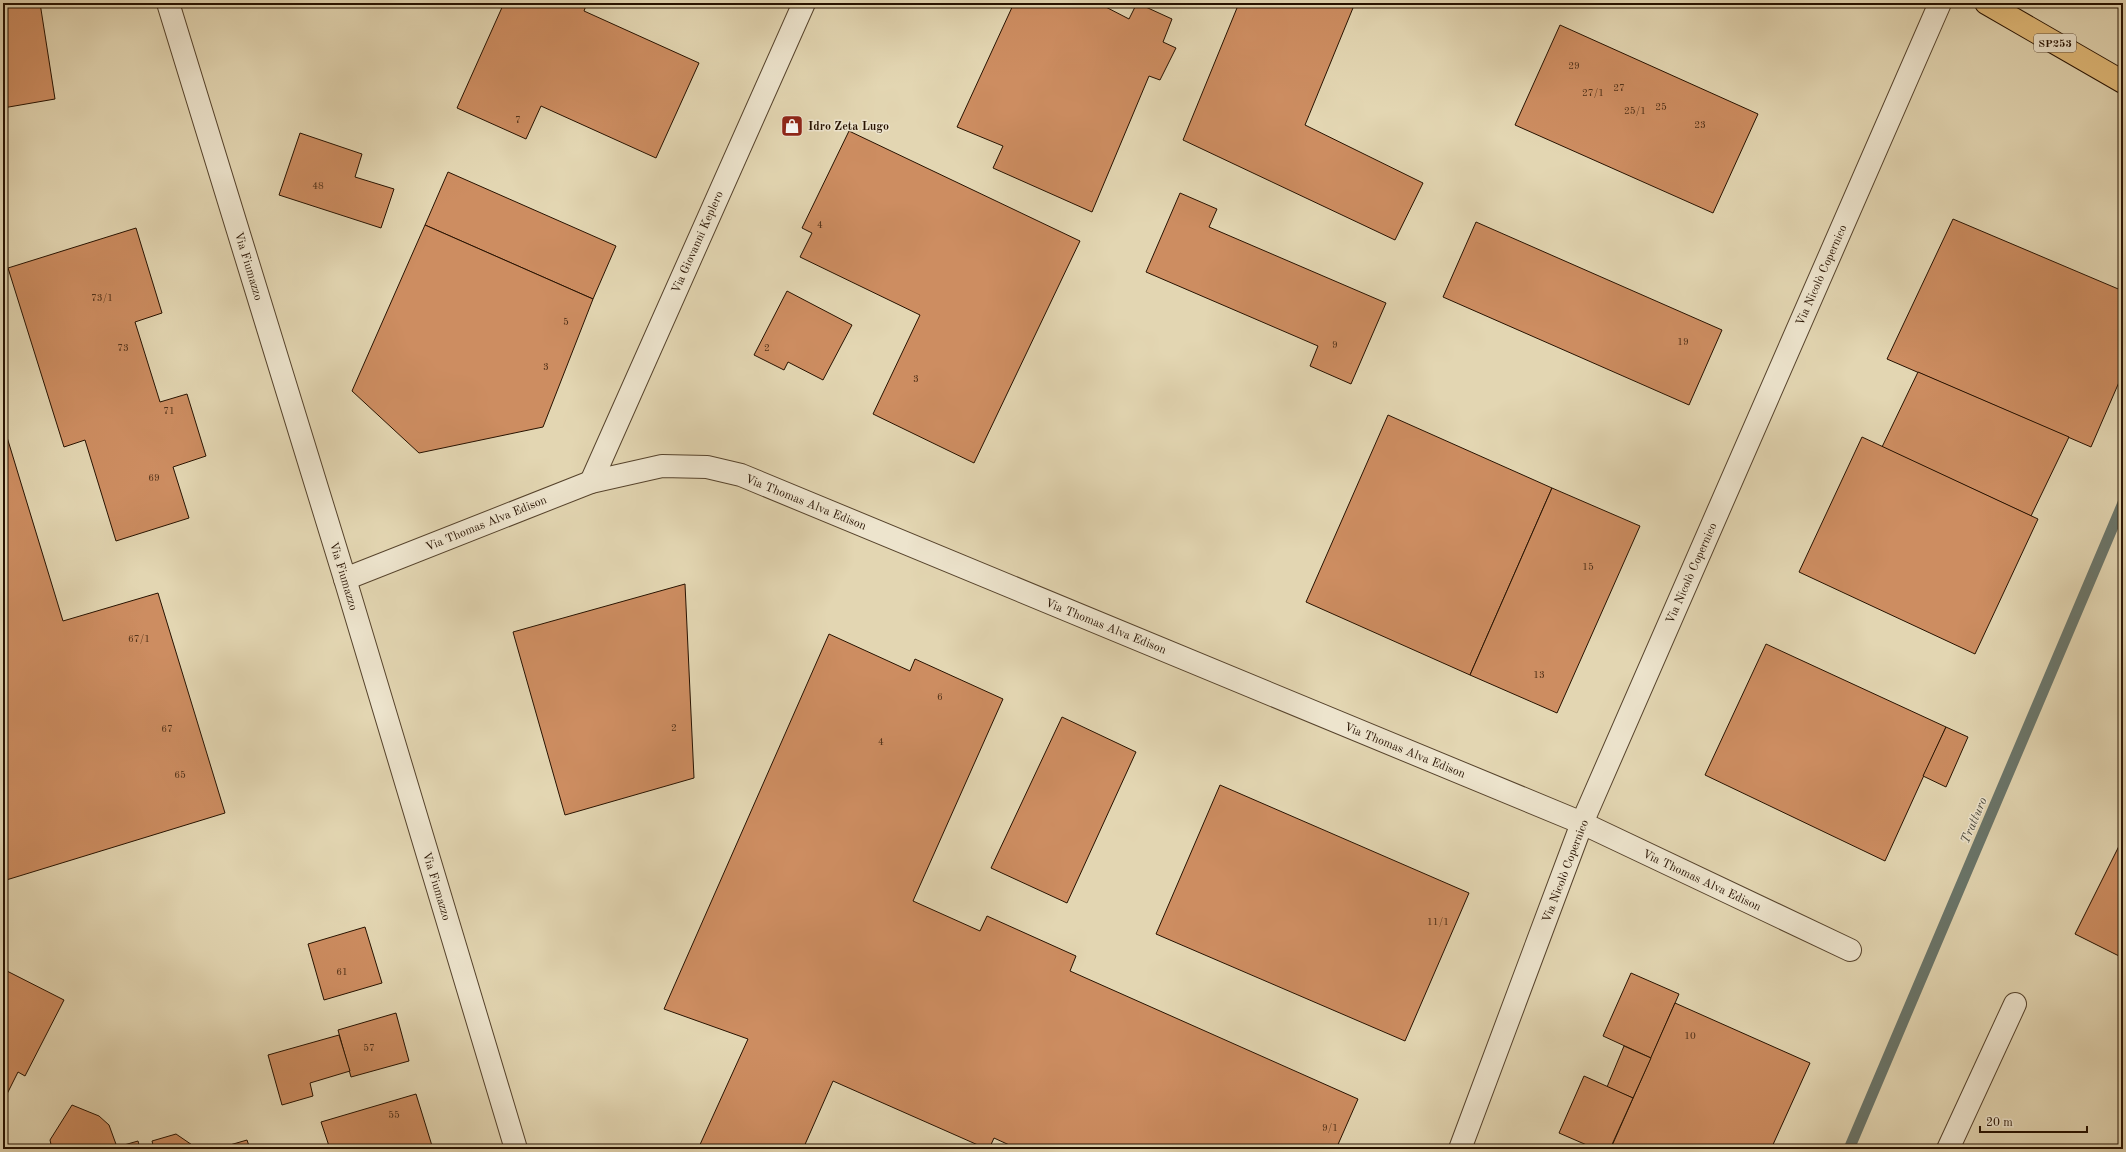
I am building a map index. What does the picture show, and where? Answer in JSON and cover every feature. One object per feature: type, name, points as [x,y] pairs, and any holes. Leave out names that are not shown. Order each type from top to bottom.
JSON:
[{"type":"main road","name":"SP253","points":[[1986,3],[2123,82]]},
{"type":"street","name":"Via Fiumazzo","points":[[168,3],[345,579],[516,1149]]},
{"type":"street","name":"Via Giovanni Keplero","points":[[591,482],[804,3]]},
{"type":"street","name":"Via Nicolò Copernico","points":[[1460,1149],[1582,823],[1940,3]]},
{"type":"street","name":"Via Thomas Alva Edison","points":[[345,579],[591,482],[662,466],[707,467],[741,475],[1582,823],[1850,950]]},
{"type":"street","points":[[1948,1149],[2015,1004]]},
{"type":"building","points":[[3,3],[40,3],[55,99],[3,108]]},
{"type":"building","points":[[504,3],[587,3],[584,11],[699,63],[656,158],[541,106],[526,139],[457,108]]},
{"type":"building","points":[[1014,3],[1098,3],[1129,19],[1137,3],[1172,19],[1163,42],[1176,48],[1160,80],[1149,76],[1092,212],[993,168],[1003,146],[957,127]]},
{"type":"building","points":[[1239,3],[1355,3],[1305,125],[1423,183],[1395,240],[1183,140]]},
{"type":"building","points":[[1560,25],[1758,114],[1713,213],[1515,125]]},
{"type":"building","points":[[849,131],[1080,241],[974,463],[873,414],[920,315],[800,257],[812,233],[802,228]]},
{"type":"building","points":[[300,133],[362,154],[355,177],[394,189],[381,228],[279,195]]},
{"type":"building","points":[[448,172],[616,246],[593,299],[425,225]]},
{"type":"building","points":[[1180,193],[1217,209],[1209,227],[1386,303],[1351,384],[1310,366],[1318,346],[1146,272]]},
{"type":"building","points":[[1953,219],[2123,291],[2123,373],[2091,447],[1887,359]]},
{"type":"building","points":[[1476,222],[1722,330],[1689,405],[1443,297]]},
{"type":"building","points":[[425,225],[593,299],[543,427],[419,453],[352,391]]},
{"type":"building","points":[[136,228],[162,313],[135,322],[160,402],[187,394],[206,456],[173,467],[189,518],[116,541],[85,440],[64,447],[8,268]]},
{"type":"building","points":[[787,291],[852,325],[823,380],[788,362],[784,370],[754,355]]},
{"type":"building","points":[[1918,372],[2069,437],[2031,516],[1882,447]]},
{"type":"building","points":[[1388,415],[1552,488],[1470,675],[1306,602]]},
{"type":"building","points":[[3,424],[63,621],[158,593],[225,813],[3,881]]},
{"type":"building","points":[[1862,437],[2038,519],[1975,654],[1799,572]]},
{"type":"building","points":[[1552,488],[1640,526],[1557,713],[1470,675]]},
{"type":"building","points":[[685,584],[694,778],[565,815],[513,632]]},
{"type":"building","points":[[829,634],[910,671],[915,659],[1003,699],[913,901],[980,931],[987,916],[1076,956],[1070,971],[1358,1099],[1336,1149],[1018,1149],[994,1138],[989,1149],[987,1149],[833,1081],[803,1149],[698,1149],[748,1039],[664,1009]]},
{"type":"building","points":[[1766,644],[1946,727],[1885,861],[1705,775]]},
{"type":"building","points":[[1062,717],[1136,752],[1067,903],[991,868]]},
{"type":"building","points":[[1946,727],[1968,737],[1946,787],[1923,776]]},
{"type":"building","points":[[1220,785],[1469,893],[1405,1041],[1156,934]]},
{"type":"building","points":[[2123,838],[2123,958],[2075,934]]},
{"type":"building","points":[[365,927],[382,983],[324,1000],[308,944]]},
{"type":"building","points":[[3,969],[64,1000],[25,1076],[18,1072],[3,1102]]},
{"type":"building","points":[[1631,973],[1679,994],[1651,1058],[1603,1036]]},
{"type":"building","points":[[1675,1003],[1810,1063],[1771,1149],[1611,1148]]},
{"type":"building","points":[[396,1013],[409,1061],[351,1077],[338,1030]]},
{"type":"building","points":[[339,1035],[350,1071],[310,1083],[313,1096],[282,1105],[268,1055]]},
{"type":"building","points":[[1624,1046],[1651,1058],[1633,1098],[1607,1087]]},
{"type":"building","points":[[1584,1076],[1633,1098],[1610,1149],[1596,1149],[1559,1133]]},
{"type":"building","points":[[416,1094],[433,1149],[330,1149],[321,1122]]},
{"type":"building","points":[[72,1105],[99,1116],[109,1125],[117,1147],[138,1141],[140,1149],[52,1149],[50,1140]]},
{"type":"building","points":[[176,1134],[198,1149],[154,1149],[152,1141]]},
{"type":"building","points":[[247,1140],[250,1149],[216,1149]]},
{"type":"waterway","name":"Tratturo","points":[[1849,1149],[2123,503]]},
{"type":"place","name":"Idro Zeta Lugo","points":[[792,126]]}]
